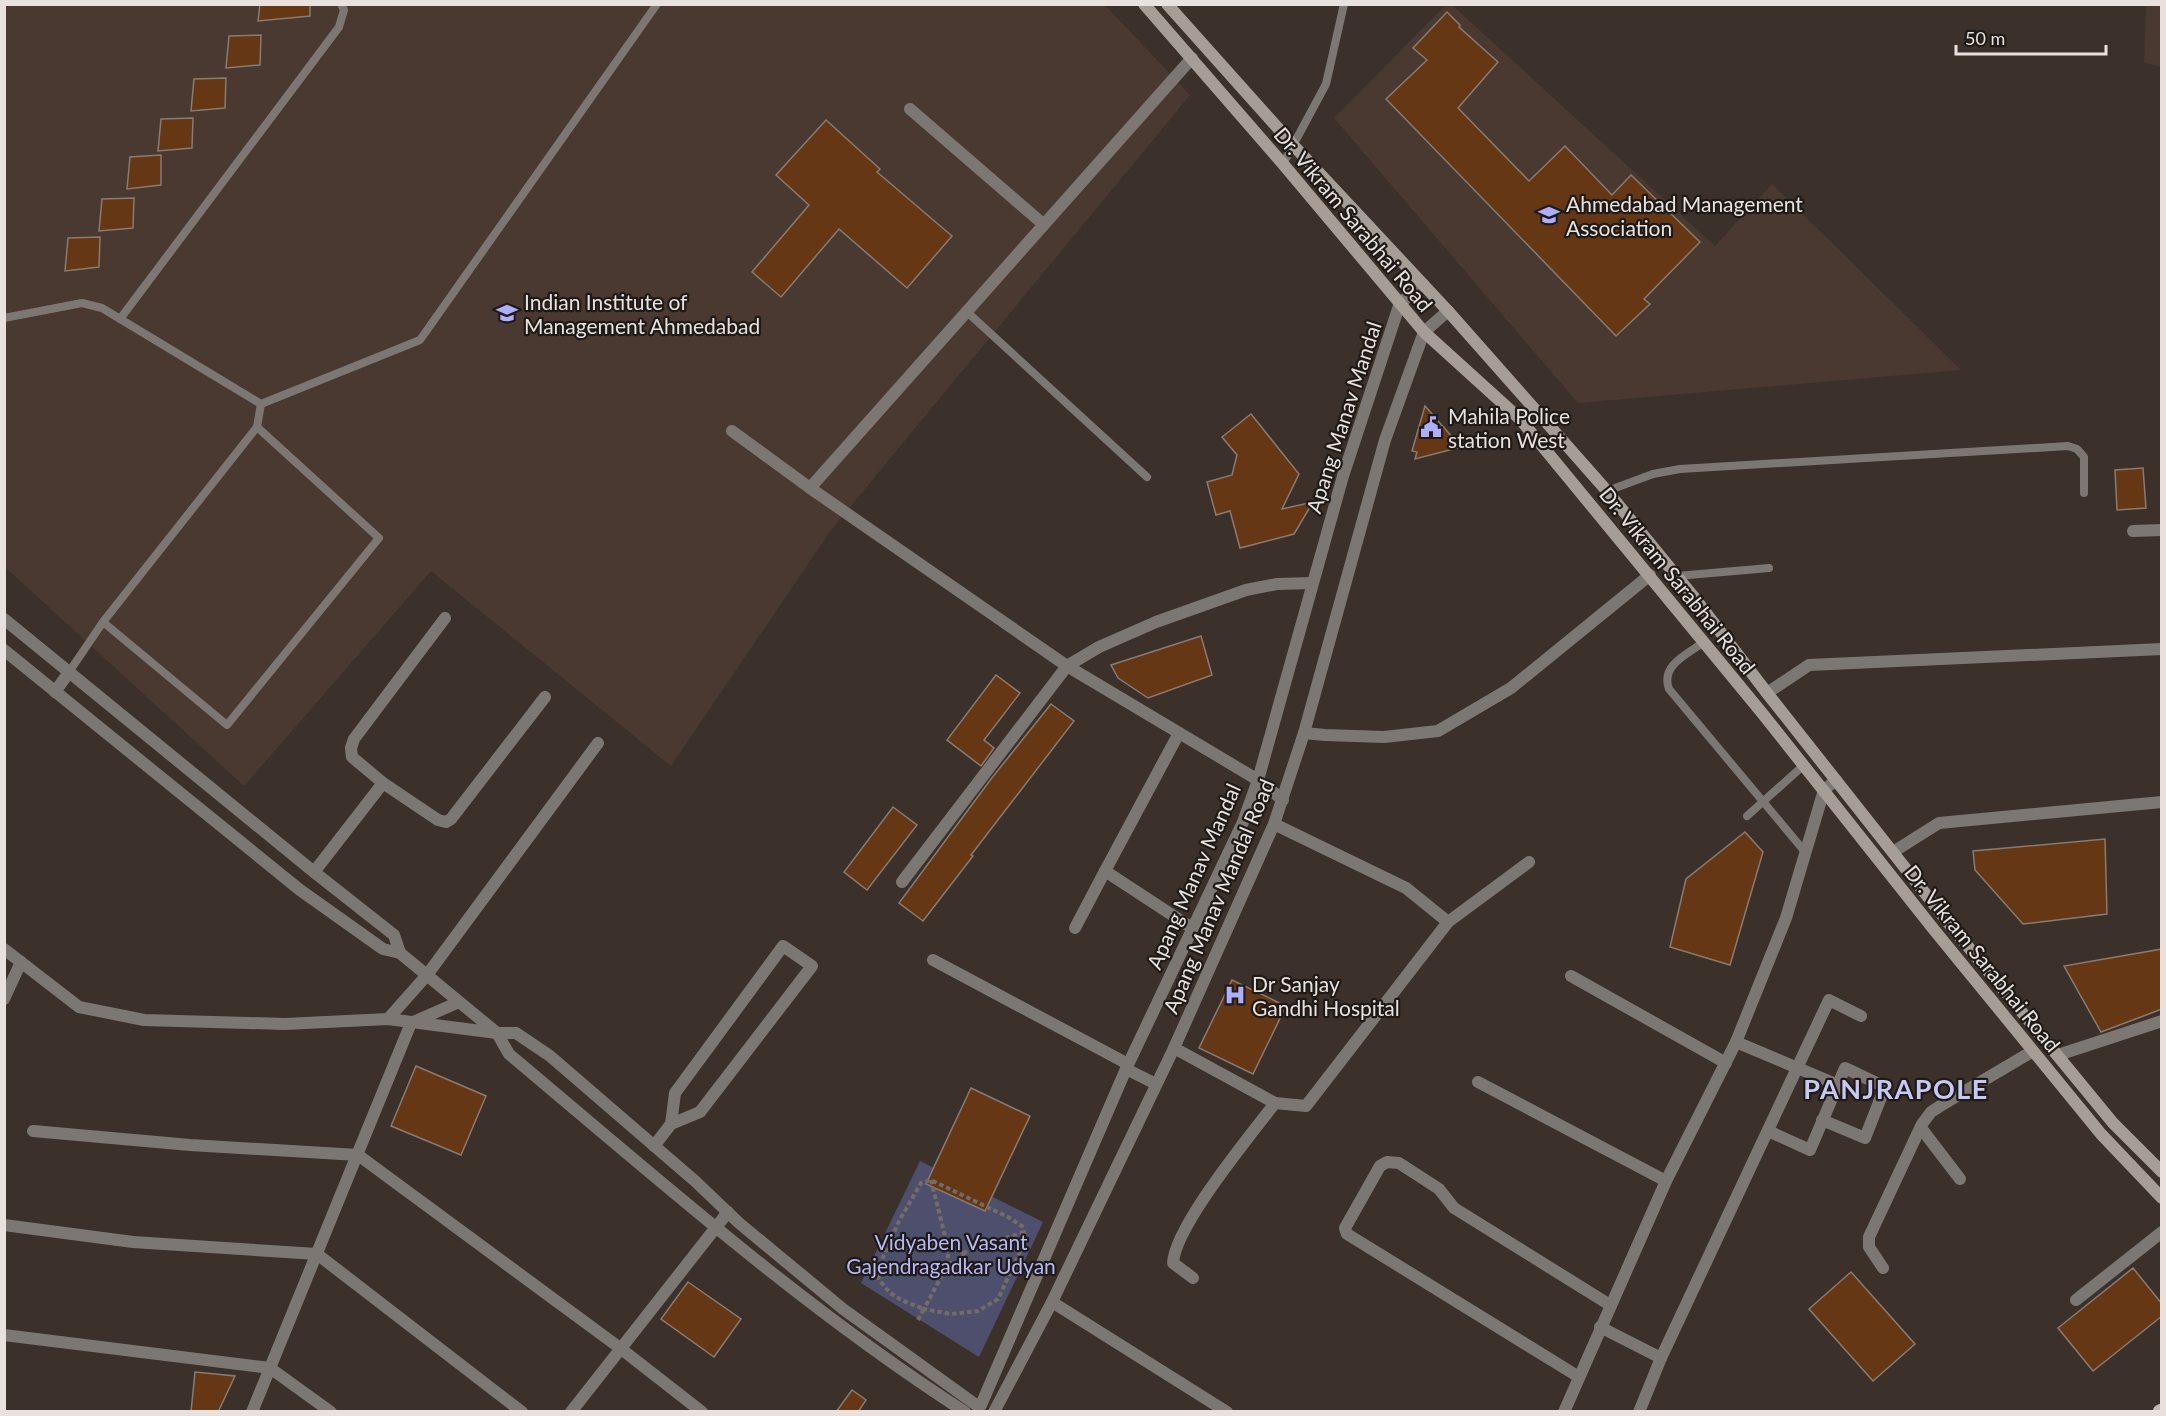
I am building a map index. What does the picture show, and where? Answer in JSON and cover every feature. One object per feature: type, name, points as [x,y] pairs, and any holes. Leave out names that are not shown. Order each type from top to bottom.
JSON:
[{"type":"main road","name":"Dr. Vikram Sarabhai Road","points":[[1144,4],[1283,164],[1424,332],[1520,419],[1650,575],[2101,1134],[2162,1198]]},
{"type":"main road","name":"Dr. Vikram Sarabhai Road","points":[[1167,4],[1294,146],[1448,311],[1607,491],[1677,576],[1893,852],[2113,1124],[2162,1172]]},
{"type":"street","points":[[810,488],[1192,58]]},
{"type":"street","points":[[910,109],[1043,224]]},
{"type":"street","name":"Apang Manav Mandal","points":[[978,1408],[1127,1067],[1243,822],[1258,780],[1343,476],[1400,303],[1423,284]]},
{"type":"street","name":"Apang Manav Mandal Road","points":[[994,1412],[1052,1302],[1174,1048],[1274,824],[1304,733],[1385,440],[1424,332],[1448,311]]},
{"type":"street","points":[[732,431],[810,488],[1067,666],[1258,780],[1283,800]]},
{"type":"street","points":[[2133,531],[2162,530]]},
{"type":"street","points":[[1304,733],[1384,737],[1438,731],[1511,687],[1650,575]]},
{"type":"street","points":[[902,882],[1067,666],[1099,647],[1156,622],[1246,590],[1277,584],[1312,583]]},
{"type":"street","points":[[445,618],[354,739],[351,748],[352,757],[383,783],[438,820],[446,822],[451,819],[545,697]]},
{"type":"street","points":[[4,619],[314,872],[394,934],[400,953]]},
{"type":"street","points":[[4,650],[300,890],[383,949],[400,953],[497,1033],[509,1054],[781,1281],[965,1412]]},
{"type":"street","points":[[1767,693],[1809,665],[2162,650]]},
{"type":"street","points":[[55,692],[69,672]]},
{"type":"street","points":[[1075,928],[1179,733]]},
{"type":"street","points":[[388,1019],[427,975],[598,743]]},
{"type":"street","points":[[1564,1412],[1666,1181],[1736,1042],[1786,918],[1824,790],[1836,780]]},
{"type":"street","points":[[300,890],[383,783]]},
{"type":"street","points":[[1893,852],[1939,823],[2162,802]]},
{"type":"street","points":[[1274,824],[1406,888],[1448,922]]},
{"type":"street","points":[[1174,1048],[1275,1103],[1306,1106],[1448,922],[1528,862]]},
{"type":"street","points":[[1105,871],[1192,928]]},
{"type":"street","points":[[654,1146],[671,1124],[700,1112],[812,966],[783,946],[675,1093],[671,1124]]},
{"type":"street","points":[[4,949],[79,1007],[144,1020],[285,1024],[388,1019],[497,1033],[516,1033],[550,1056],[843,1309],[978,1408],[990,1407],[994,1412]]},
{"type":"street","points":[[933,960],[1156,1084]]},
{"type":"street","points":[[4,999],[21,962]]},
{"type":"street","points":[[1571,976],[1726,1063]]},
{"type":"street","points":[[1639,1412],[1661,1358],[1829,1000],[1861,1016]]},
{"type":"street","points":[[252,1412],[411,1023],[459,1002]]},
{"type":"street","points":[[2058,1055],[2162,1021]]},
{"type":"street","points":[[1736,1042],[1797,1070],[1838,1085]]},
{"type":"street","points":[[1882,1268],[1869,1247],[1869,1237],[1921,1128],[1931,1112],[2033,1051]]},
{"type":"street","points":[[1768,1131],[1810,1150],[1822,1120],[1845,1068],[1885,1087],[1865,1138],[1822,1120]]},
{"type":"street","points":[[1478,1082],[1666,1181]]},
{"type":"street","points":[[1193,1278],[1173,1263],[1174,1253],[1199,1206],[1275,1103]]},
{"type":"street","points":[[1921,1128],[1960,1179]]},
{"type":"street","points":[[33,1131],[190,1145],[358,1155],[620,1348],[702,1412]]},
{"type":"street","points":[[1579,1377],[1347,1234],[1345,1228],[1380,1166],[1387,1161],[1399,1163],[1439,1189],[1454,1208],[1611,1305]]},
{"type":"street","points":[[571,1412],[728,1212]]},
{"type":"street","points":[[4,1225],[133,1242],[317,1254],[522,1412]]},
{"type":"street","points":[[2076,1300],[2162,1232]]},
{"type":"street","points":[[1052,1302],[1227,1412]]},
{"type":"street","points":[[1600,1327],[1661,1358]]},
{"type":"street","points":[[4,1335],[270,1368],[331,1412]]},
{"type":"lane","points":[[261,404],[420,339],[657,4]]},
{"type":"lane","points":[[1283,164],[1326,84],[1344,4]]},
{"type":"lane","points":[[120,318],[339,27],[344,6]]},
{"type":"lane","points":[[4,318],[82,303],[102,308],[261,404]]},
{"type":"lane","points":[[966,311],[1147,477]]},
{"type":"lane","points":[[69,672],[103,622],[257,427],[261,404]]},
{"type":"lane","points":[[103,622],[227,725],[379,538],[257,427]]},
{"type":"lane","points":[[1607,491],[1653,474],[1680,469],[2068,446],[2077,449],[2084,457],[2084,493]]},
{"type":"lane","points":[[1677,576],[1769,568]]},
{"type":"lane","points":[[1704,642],[1672,665],[1666,681],[1669,689],[1806,853]]},
{"type":"lane","points":[[1747,816],[1804,765]]},
{"type":"path","points":[[931,1180],[949,1252],[947,1257],[954,1265],[963,1261],[963,1253],[958,1248],[949,1252]]},
{"type":"path","points":[[931,1180],[1022,1226],[1026,1239],[998,1299],[978,1311],[951,1314],[924,1309],[902,1301],[883,1287],[876,1274],[899,1221],[921,1183],[931,1180]]},
{"type":"path","points":[[963,1253],[1024,1232]]},
{"type":"path","points":[[918,1320],[949,1262]]},
{"type":"shaded area","name":"Indian Institute of Management Ahmedabad","points":[[4,5],[1105,5],[1190,95],[831,530],[671,766],[431,571],[244,786],[5,567]]},
{"type":"shaded area","name":"Ahmedabad Management Association","points":[[1446,5],[1452,5],[1715,246],[1772,184],[1961,370],[1578,403],[1334,118]]},
{"type":"shaded area","points":[[2146,5],[2161,5],[2161,67],[2144,62]]},
{"type":"green space","name":"Vidyaben Vasant Gajendragadkar Udyan","points":[[920,1161],[1043,1222],[979,1357],[861,1283]]},
{"type":"building","points":[[260,4],[310,4],[310,16],[258,21]]},
{"type":"building","points":[[1447,12],[1460,25],[1459,27],[1498,62],[1458,108],[1529,181],[1565,146],[1612,195],[1631,175],[1700,242],[1644,299],[1650,304],[1616,336],[1386,99],[1427,60],[1413,48]]},
{"type":"building","points":[[261,35],[260,65],[226,68],[229,36]]},
{"type":"building","points":[[226,78],[225,108],[191,111],[194,79]]},
{"type":"building","points":[[193,118],[192,148],[158,151],[161,119]]},
{"type":"building","points":[[826,120],[880,169],[877,172],[952,236],[907,288],[839,229],[781,297],[752,272],[809,205],[776,175]]},
{"type":"building","points":[[161,155],[161,185],[127,189],[130,157]]},
{"type":"building","points":[[134,198],[133,228],[99,231],[102,199]]},
{"type":"building","points":[[100,237],[99,267],[65,271],[68,238]]},
{"type":"building","name":"Mahila Police station West","points":[[1425,406],[1461,447],[1415,459],[1417,452],[1412,451]]},
{"type":"building","points":[[1251,414],[1299,474],[1282,509],[1313,502],[1294,534],[1240,548],[1230,511],[1216,515],[1207,482],[1232,475],[1237,455],[1222,437]]},
{"type":"building","points":[[2143,468],[2146,508],[2117,510],[2115,470]]},
{"type":"building","points":[[1201,636],[1212,675],[1148,698],[1118,678],[1111,665]]},
{"type":"building","points":[[996,675],[1020,693],[984,740],[994,748],[981,766],[947,740]]},
{"type":"building","points":[[1051,704],[1074,721],[923,921],[899,903],[991,779]]},
{"type":"building","points":[[893,807],[917,825],[867,890],[844,872]]},
{"type":"building","points":[[1745,832],[1763,852],[1730,965],[1670,947],[1686,879]]},
{"type":"building","points":[[2105,839],[2107,914],[2023,924],[1975,870],[1973,851]]},
{"type":"building","points":[[2162,949],[2162,1009],[2101,1032],[2064,966]]},
{"type":"building","points":[[1232,980],[1286,1006],[1253,1074],[1199,1048]]},
{"type":"building","points":[[416,1066],[486,1096],[461,1155],[391,1126]]},
{"type":"building","points":[[971,1088],[1030,1116],[985,1211],[926,1184]]},
{"type":"building","points":[[2133,1268],[2162,1304],[2162,1316],[2093,1371],[2058,1328]]},
{"type":"building","points":[[1851,1272],[1915,1344],[1873,1381],[1809,1309]]},
{"type":"building","points":[[688,1282],[741,1319],[714,1357],[661,1319]]},
{"type":"building","points":[[195,1372],[235,1376],[218,1412],[191,1412]]},
{"type":"building","points":[[852,1390],[866,1400],[858,1412],[836,1412]]},
{"type":"place","name":"Ahmedabad Management Association","points":[[1549,215]]},
{"type":"place","name":"Indian Institute of Management Ahmedabad","points":[[507,313]]},
{"type":"place","name":"Mahila Police station West","points":[[1431,427]]},
{"type":"place","name":"Dr Sanjay Gandhi Hospital","points":[[1235,995]]},
{"type":"district","name":"PANJRAPOLE","points":[[1896,1088]]}]
